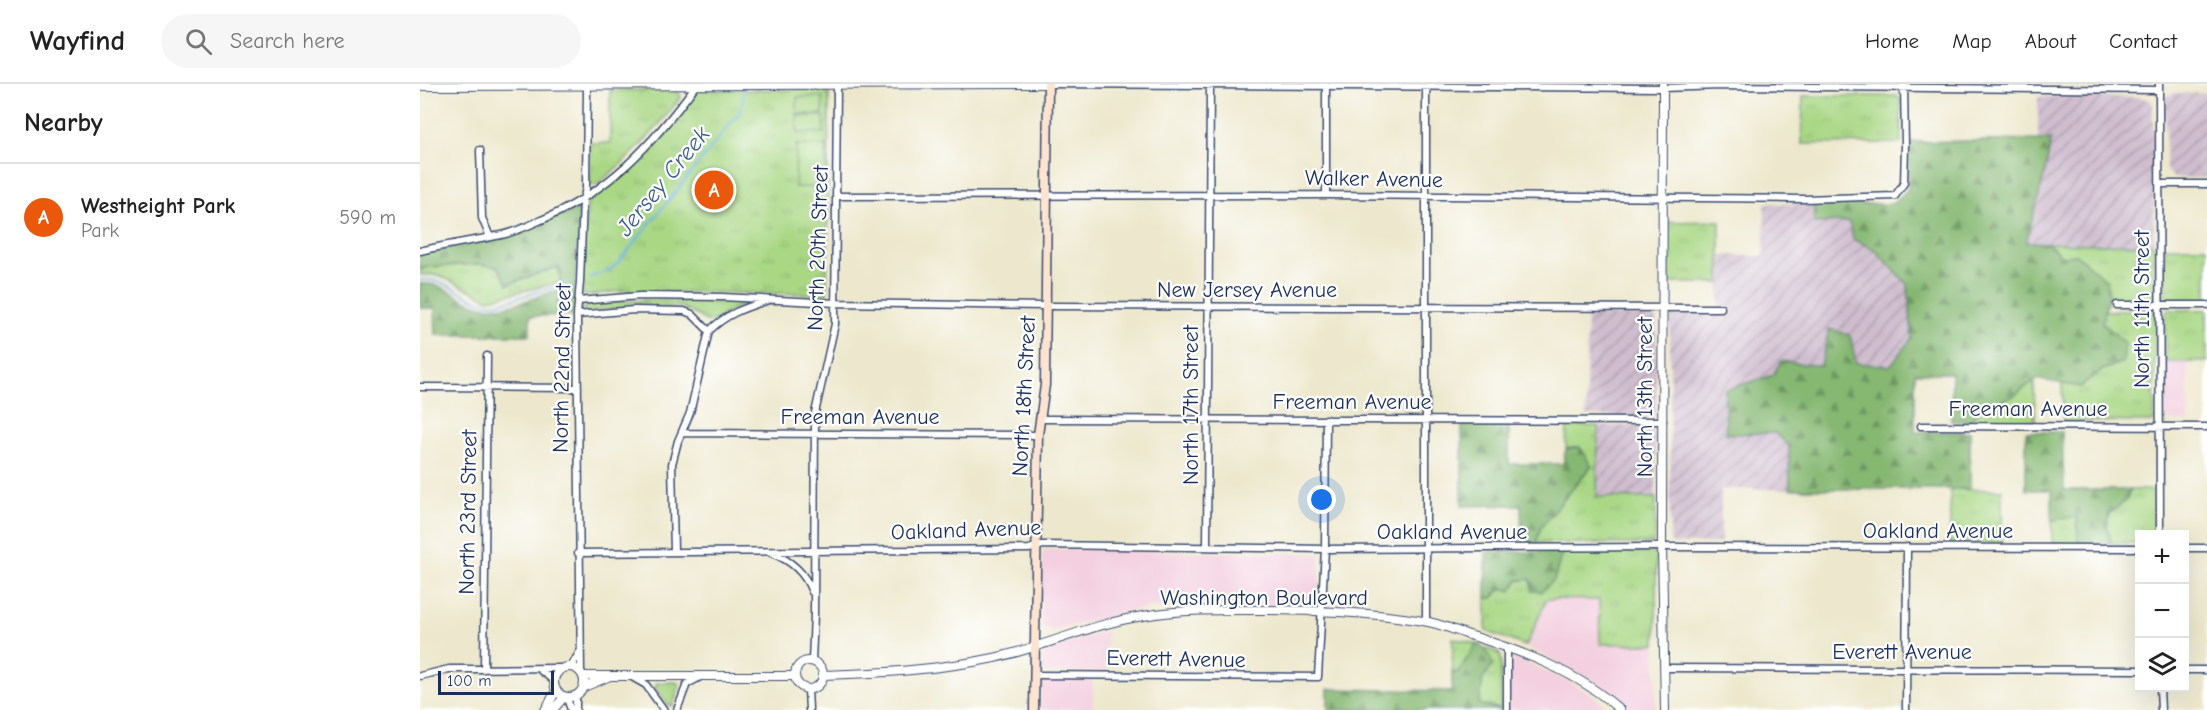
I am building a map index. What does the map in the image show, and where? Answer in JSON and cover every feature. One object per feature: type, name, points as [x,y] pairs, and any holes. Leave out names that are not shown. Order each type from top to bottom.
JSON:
[{"type":"main road","name":"North 18th Street","points":[[1034,710],[1038,435],[1045,385],[1048,84]]},
{"type":"street","points":[[420,86],[1048,84],[2159,87]]},
{"type":"street","points":[[420,250],[507,233],[528,226],[583,199],[605,184],[634,158],[675,113],[696,85]]},
{"type":"street","name":"North 20th Street","points":[[812,661],[815,412],[835,324],[836,303],[837,85]]},
{"type":"street","name":"North 17th Street","points":[[1208,546],[1210,85]]},
{"type":"street","points":[[1326,85],[1326,195]]},
{"type":"street","points":[[1426,621],[1426,91],[1431,85]]},
{"type":"street","name":"North 22nd Street","points":[[582,674],[578,552],[577,315],[583,199],[586,189],[587,86]]},
{"type":"street","name":"North 13th Street","points":[[1663,86],[1662,547],[1665,710]]},
{"type":"street","name":"Walker Avenue","points":[[837,196],[1326,195],[1663,199],[1895,196],[1904,183],[1904,86]]},
{"type":"street","name":"North 11th Street","points":[[2159,87],[2160,530]]},
{"type":"street","points":[[480,150],[482,218],[490,237]]},
{"type":"street","points":[[2159,184],[2207,184]]},
{"type":"street","name":"New Jersey Avenue","points":[[578,301],[640,296],[836,303],[1046,306],[1721,308]]},
{"type":"street","name":"New Jersey Avenue","points":[[709,331],[720,320],[738,310],[773,300]]},
{"type":"street","points":[[2117,305],[2207,305]]},
{"type":"street","points":[[577,315],[634,310],[684,311],[692,314],[709,331],[690,413],[672,464],[674,551]]},
{"type":"street","name":"North 23rd Street","points":[[484,669],[487,356]]},
{"type":"street","points":[[420,387],[578,388]]},
{"type":"street","name":"Freeman Avenue","points":[[1041,419],[1663,421]]},
{"type":"street","points":[[1322,611],[1326,419]]},
{"type":"street","name":"Freeman Avenue","points":[[1921,426],[2207,427]]},
{"type":"street","name":"Freeman Avenue","points":[[682,433],[1038,435]]},
{"type":"street","name":"Oakland Avenue","points":[[578,552],[1029,549],[1042,545],[1325,549],[2135,548]]},
{"type":"street","points":[[1906,710],[1907,547]]},
{"type":"street","points":[[2189,548],[2207,548]]},
{"type":"street","name":"Oakland Avenue","points":[[765,552],[792,563],[804,577],[812,594],[814,614]]},
{"type":"street","name":"Everett Avenue","points":[[1034,675],[1318,676],[1322,611]]},
{"type":"street","name":"Washington Boulevard","points":[[823,675],[952,665],[995,658],[1104,624],[1142,616],[1176,612],[1322,611],[1382,614],[1426,621],[1507,647],[1567,673],[1604,696],[1620,710]]},
{"type":"street","points":[[1507,647],[1507,710]]},
{"type":"street","points":[[545,710],[556,691],[554,681],[557,673],[567,668],[580,652]]},
{"type":"street","points":[[812,661],[820,666],[823,675],[819,685],[808,689],[797,684],[794,676],[799,664],[812,661]]},
{"type":"street","points":[[420,676],[449,669],[567,668],[582,674],[794,676]]},
{"type":"street","name":"Everett Avenue","points":[[1665,668],[2135,670]]},
{"type":"street","points":[[539,669],[554,681]]},
{"type":"street","points":[[2189,670],[2207,670]]},
{"type":"street","points":[[582,674],[584,687]]},
{"type":"street","points":[[628,674],[646,685],[664,710]]},
{"type":"street","points":[[553,710],[584,687],[615,675]]},
{"type":"street","points":[[677,710],[687,684],[700,677],[712,675]]},
{"type":"street","points":[[808,689],[809,710]]},
{"type":"street","points":[[556,691],[569,697],[576,710]]},
{"type":"street","points":[[2160,692],[2161,710]]},
{"type":"street","points":[[569,697],[571,710]]},
{"type":"shaded area","points":[[2175,93],[2207,93],[2207,178],[2174,178],[2166,170],[2165,97]]},
{"type":"shaded area","points":[[2038,97],[2138,97],[2150,100],[2153,105],[2154,245],[2026,243],[2034,218],[2051,141],[2038,140]]},
{"type":"shaded area","points":[[1765,203],[1814,204],[1814,223],[1849,222],[1853,239],[1874,249],[1908,285],[1912,338],[1890,366],[1856,363],[1850,335],[1821,366],[1781,361],[1773,375],[1725,390],[1726,433],[1775,433],[1789,446],[1790,489],[1721,489],[1721,543],[1673,544],[1670,541],[1670,317],[1673,314],[1719,313],[1720,255],[1764,256]]},
{"type":"shaded area","points":[[1587,315],[1650,316],[1656,319],[1656,414],[1653,417],[1586,416]]},
{"type":"shaded area","points":[[2165,362],[2188,362],[2188,422],[2165,420]]},
{"type":"shaded area","points":[[1598,426],[1650,426],[1656,429],[1656,498],[1597,498]]},
{"type":"shaded area","points":[[1051,549],[1319,554],[1319,600],[1308,604],[1191,605],[1139,609],[1055,630],[1049,629],[1043,627],[1041,622],[1042,553]]},
{"type":"shaded area","points":[[1547,599],[1599,600],[1600,644],[1656,644],[1656,710],[1630,710],[1599,684],[1526,646]]},
{"type":"shaded area","points":[[1107,631],[1106,672],[1044,672],[1041,670],[1042,658],[1049,649]]},
{"type":"shaded area","points":[[1515,659],[1573,684],[1592,695],[1610,710],[1510,710],[1510,666]]},
{"type":"shaded area","points":[[1047,679],[1093,680],[1093,710],[1041,710],[1041,683]]},
{"type":"green space","points":[[826,89],[829,97],[827,294],[618,291],[585,296],[583,292],[584,237],[588,200],[632,165],[651,146],[694,92],[700,90]]},
{"type":"green space","points":[[610,90],[675,90],[681,97],[631,155],[596,185],[592,185],[590,181],[590,143],[610,143]]},
{"type":"green space","points":[[1803,96],[1897,96],[1901,100],[1901,143],[1802,144]]},
{"type":"green space","points":[[797,97],[823,97],[823,114],[797,114]]},
{"type":"green space","points":[[797,116],[824,116],[824,133],[797,133]]},
{"type":"green space","points":[[2051,140],[2045,173],[2026,242],[2047,243],[2062,256],[2077,255],[2107,281],[2109,296],[2102,322],[2125,344],[2123,362],[2102,370],[2081,387],[2036,379],[2012,397],[1985,404],[1969,421],[1951,421],[1952,373],[1915,373],[1915,432],[1970,432],[1970,489],[1790,489],[1789,446],[1775,433],[1726,434],[1725,390],[1773,375],[1781,361],[1821,366],[1829,329],[1850,335],[1856,363],[1890,366],[1912,338],[1908,285],[1874,249],[1853,239],[1849,222],[1814,223],[1814,204],[1892,204],[1908,189],[1909,142]]},
{"type":"green space","points":[[796,145],[827,146],[826,187],[795,187]]},
{"type":"green space","points":[[574,209],[578,210],[580,215],[573,315],[530,316],[530,335],[436,335],[435,308],[420,308],[420,284],[445,289],[476,305],[503,306],[562,289],[558,267],[508,284],[498,267],[480,264],[420,269],[420,254],[508,237]]},
{"type":"green space","points":[[1720,221],[1720,283],[1669,283],[1669,222]]},
{"type":"green space","points":[[2047,243],[2154,245],[2154,297],[2151,300],[2108,300],[2107,281],[2077,255],[2062,256]]},
{"type":"green space","points":[[2165,247],[2207,247],[2207,301],[2165,299]]},
{"type":"green space","points":[[480,264],[498,267],[508,284],[558,267],[561,282],[489,299],[438,275],[420,275],[420,270],[428,267]]},
{"type":"green space","points":[[646,300],[748,302],[749,304],[733,309],[714,321],[708,322],[682,307],[631,307],[585,312],[582,308],[594,303]]},
{"type":"green space","points":[[2151,310],[2155,312],[2154,420],[2152,422],[2063,421],[2062,383],[2081,387],[2102,370],[2123,362],[2125,344],[2101,322],[2105,311]]},
{"type":"green space","points":[[2168,310],[2207,310],[2207,362],[2165,362],[2165,313]]},
{"type":"green space","points":[[2034,381],[2035,421],[1969,421],[1985,404],[2012,397]]},
{"type":"green space","points":[[1462,425],[1509,425],[1509,464],[1563,464],[1566,449],[1580,447],[1591,466],[1541,527],[1536,543],[1522,544],[1521,505],[1462,506]]},
{"type":"green space","points":[[1567,426],[1598,426],[1597,497],[1656,498],[1655,541],[1652,544],[1536,543],[1541,527],[1591,467],[1580,447],[1566,449]]},
{"type":"green space","points":[[2026,432],[2062,432],[2064,490],[2129,490],[2128,498],[2108,515],[2107,527],[2112,543],[2078,544],[2077,517],[2052,520],[2052,490],[2026,490]]},
{"type":"green space","points":[[1950,489],[2002,490],[2002,543],[1950,544]]},
{"type":"green space","points":[[2129,490],[2154,490],[2155,530],[2135,530],[2135,543],[2112,543],[2107,527],[2108,515],[2128,498]]},
{"type":"green space","points":[[2077,517],[2078,544],[2052,543],[2052,520]]},
{"type":"green space","points":[[1486,552],[1562,552],[1554,580],[1541,592],[1532,591],[1531,579],[1518,580],[1511,591],[1501,588],[1492,598],[1486,598]]},
{"type":"green space","points":[[1562,552],[1653,552],[1656,556],[1656,644],[1600,644],[1599,600],[1547,599],[1526,646],[1486,631],[1486,598],[1493,598],[1506,586],[1520,580],[1554,580]]},
{"type":"green space","points":[[1453,638],[1477,644],[1458,672],[1452,673]]},
{"type":"green space","points":[[1477,644],[1485,648],[1493,664],[1483,678],[1479,704],[1501,710],[1328,710],[1328,689],[1452,691],[1452,673],[1458,672]]},
{"type":"green space","points":[[1485,648],[1499,653],[1501,658],[1501,709],[1479,704],[1483,678],[1493,665]]},
{"type":"green space","points":[[676,682],[680,685],[673,706],[668,705],[655,687],[657,683]]},
{"type":"waterway","name":"Jersey Creek","points":[[591,277],[610,270],[618,263],[740,112],[744,91]]},
{"type":"waterway","name":"Jersey Creek","points":[[420,280],[440,282],[476,300],[496,304],[569,283]]},
{"type":"place","name":"Westheight Park","points":[[714,190]]}]
